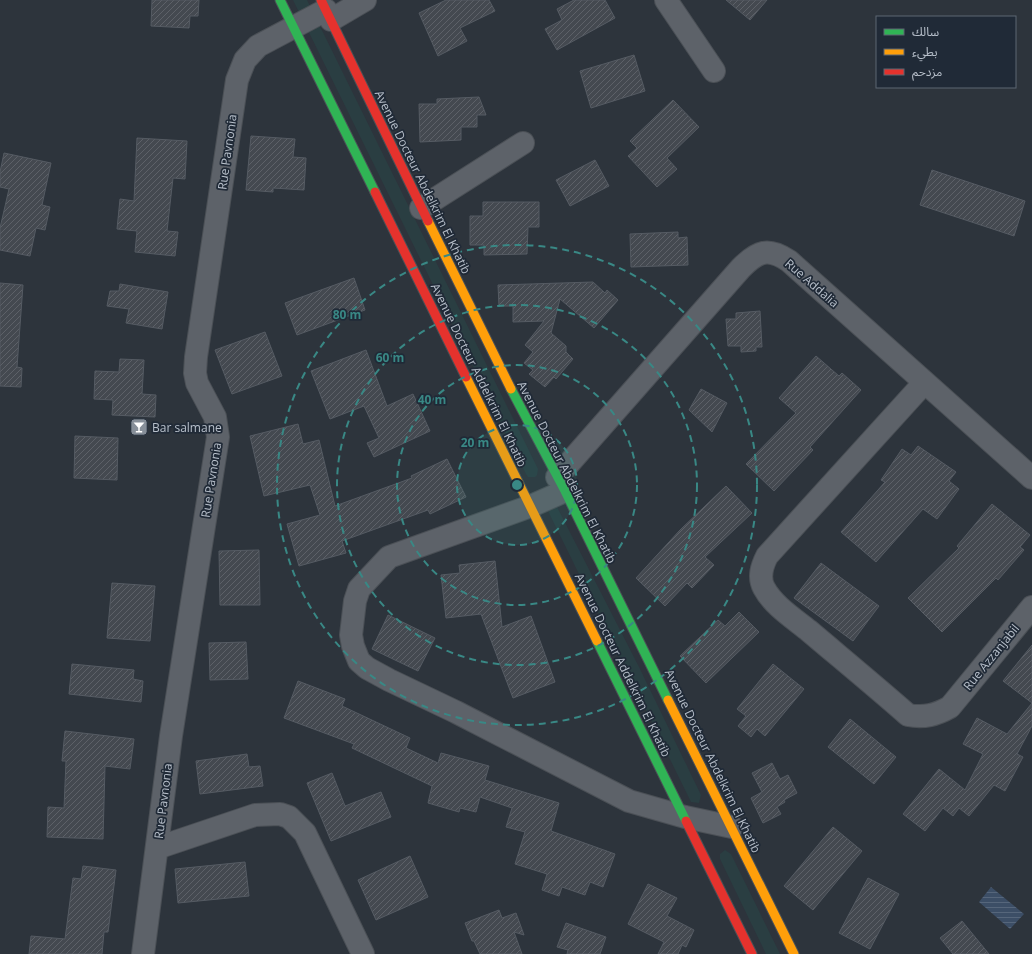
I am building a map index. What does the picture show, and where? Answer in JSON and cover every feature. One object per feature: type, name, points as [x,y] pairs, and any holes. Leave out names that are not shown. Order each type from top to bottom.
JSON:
[{"type":"main road","name":"Avenue Docteur Addelkrim El Khatib","points":[[280,0],[752,954]]},
{"type":"main road","name":"Avenue Docteur Abdelkrim El Khatib","points":[[326,10],[491,351],[561,484],[794,954]]},
{"type":"street","name":"Rue Pavnonia","points":[[143,954],[171,736],[218,437],[215,417],[197,383],[195,368],[237,80],[245,60],[258,46],[326,10],[365,0]]},
{"type":"street","points":[[666,0],[714,71]]},
{"type":"street","points":[[421,208],[524,143]]},
{"type":"street","name":"Rue Addalia","points":[[561,484],[742,268],[750,259],[766,252],[780,255],[789,261],[1032,478]]},
{"type":"street","name":"Rue Azzanjabil","points":[[924,383],[767,556],[762,566],[761,581],[773,601],[908,714],[924,716],[933,715],[950,707],[1032,607]]},
{"type":"street","points":[[561,484],[531,506],[389,557],[359,589],[355,601],[352,634],[353,646],[359,661],[367,668],[389,680],[456,712],[629,801],[685,817],[732,827]]},
{"type":"street","points":[[157,848],[255,815],[280,814],[289,818],[305,833],[363,954]]},
{"type":"green space","points":[[293,0],[307,0],[538,469],[535,477],[528,477],[526,474]]},
{"type":"green space","points":[[556,505],[639,667],[701,795],[699,803],[691,802],[549,513],[549,508]]},
{"type":"green space","points":[[725,850],[731,854],[780,954],[766,954],[720,859],[720,854]]},
{"type":"water","points":[[991,887],[1024,914],[1010,929],[979,902]]},
{"type":"building","points":[[152,0],[199,0],[198,16],[190,16],[189,28],[151,26]]},
{"type":"building","points":[[446,0],[489,0],[495,11],[460,28],[467,41],[438,56],[419,13]]},
{"type":"building","points":[[574,0],[605,0],[615,18],[557,50],[545,29],[562,20],[557,9]]},
{"type":"building","points":[[726,0],[767,0],[750,20]]},
{"type":"building","points":[[634,55],[645,91],[591,108],[580,71]]},
{"type":"building","points":[[479,97],[486,115],[477,115],[477,127],[461,127],[461,140],[420,142],[419,104],[437,104],[437,99]]},
{"type":"building","points":[[673,100],[699,127],[667,158],[677,169],[657,187],[628,156],[637,148],[630,141]]},
{"type":"building","points":[[251,136],[295,139],[293,157],[306,158],[304,190],[273,188],[273,192],[246,190]]},
{"type":"building","points":[[137,138],[187,141],[185,179],[173,178],[167,231],[178,232],[175,256],[135,252],[137,231],[117,229],[120,199],[134,201]]},
{"type":"building","points":[[4,153],[51,163],[42,205],[50,207],[45,230],[36,228],[30,256],[0,250],[0,228],[9,189],[0,187],[0,172]]},
{"type":"building","points":[[595,160],[609,186],[570,206],[556,180]]},
{"type":"building","points":[[932,170],[1025,201],[1014,236],[920,205]]},
{"type":"building","points":[[483,202],[539,202],[539,227],[528,227],[527,254],[484,255],[484,245],[470,245],[470,216],[483,216]]},
{"type":"building","points":[[678,232],[678,238],[687,237],[688,265],[631,267],[630,234]]},
{"type":"building","points":[[354,278],[365,310],[297,335],[285,303]]},
{"type":"building","points":[[593,282],[605,293],[607,290],[618,300],[594,328],[560,299],[551,333],[566,346],[566,352],[573,359],[556,379],[554,377],[545,387],[529,374],[533,370],[524,363],[533,352],[525,345],[544,321],[513,322],[513,306],[499,306],[498,285]]},
{"type":"building","points":[[0,283],[23,285],[17,367],[22,368],[21,387],[0,386]]},
{"type":"building","points":[[120,284],[168,292],[162,329],[126,323],[129,309],[107,306],[110,291],[119,291]]},
{"type":"building","points":[[760,311],[762,347],[756,347],[756,351],[741,352],[741,346],[728,346],[726,319],[736,319],[736,313]]},
{"type":"building","points":[[265,332],[282,376],[232,394],[215,350]]},
{"type":"building","points":[[366,350],[387,406],[413,394],[430,431],[374,457],[367,443],[379,438],[364,406],[330,419],[311,371]]},
{"type":"building","points":[[816,356],[839,376],[842,373],[861,390],[810,447],[813,450],[774,491],[746,464],[796,413],[779,398]]},
{"type":"building","points":[[120,359],[144,360],[142,394],[156,395],[155,417],[112,415],[113,400],[94,399],[95,371],[119,372]]},
{"type":"building","points":[[701,389],[727,403],[712,432],[689,410]]},
{"type":"building","points":[[298,424],[303,444],[319,440],[335,506],[412,478],[411,476],[447,459],[466,497],[430,514],[428,510],[342,541],[346,553],[299,566],[287,524],[320,515],[310,485],[264,496],[250,436]]},
{"type":"building","points":[[75,436],[118,438],[117,480],[74,478]]},
{"type":"building","points":[[918,446],[956,472],[949,481],[959,489],[937,519],[923,509],[876,562],[841,532],[885,482],[881,480],[902,449],[911,455]]},
{"type":"building","points":[[726,486],[752,513],[705,557],[714,565],[692,588],[687,583],[665,606],[636,578],[680,530]]},
{"type":"building","points":[[992,504],[1030,535],[1020,547],[1024,550],[998,580],[996,578],[942,632],[908,598],[959,548],[957,546]]},
{"type":"building","points":[[259,550],[260,605],[220,605],[219,551]]},
{"type":"building","points":[[495,561],[502,627],[531,616],[555,682],[513,698],[481,614],[446,618],[441,575],[460,573],[459,565]]},
{"type":"building","points":[[821,563],[879,606],[853,641],[794,598]]},
{"type":"building","points":[[112,583],[155,586],[150,641],[107,638]]},
{"type":"building","points":[[739,612],[759,632],[706,683],[680,656],[718,620],[725,626]]},
{"type":"building","points":[[388,615],[435,638],[418,671],[372,649]]},
{"type":"building","points":[[246,642],[248,679],[210,680],[209,643]]},
{"type":"building","points":[[1032,645],[1032,703],[1003,681]]},
{"type":"building","points":[[72,664],[134,670],[133,679],[143,681],[141,702],[69,694]]},
{"type":"building","points":[[773,664],[804,689],[765,736],[757,729],[751,737],[738,726],[746,716],[737,709]]},
{"type":"building","points":[[298,681],[345,699],[342,706],[410,738],[406,748],[438,763],[441,753],[489,766],[485,780],[559,803],[551,831],[615,854],[603,887],[590,882],[585,895],[562,887],[559,896],[542,890],[547,874],[515,864],[525,832],[506,827],[512,808],[480,797],[476,812],[460,808],[459,812],[428,803],[432,786],[352,748],[354,744],[284,718]]},
{"type":"building","points":[[1032,703],[1032,726],[1017,754],[1023,757],[1005,791],[994,785],[969,816],[959,808],[953,816],[943,808],[925,831],[903,814],[939,769],[965,790],[983,754],[963,744],[977,718],[1007,734]]},
{"type":"building","points":[[850,719],[896,757],[874,784],[828,747]]},
{"type":"building","points":[[65,731],[134,739],[130,769],[105,766],[103,839],[47,837],[48,807],[64,808],[66,761],[62,761]]},
{"type":"building","points":[[247,754],[249,767],[260,766],[263,786],[200,794],[196,761]]},
{"type":"building","points":[[772,763],[780,779],[788,775],[797,793],[784,800],[785,802],[777,807],[781,814],[763,823],[751,798],[762,792],[752,773]]},
{"type":"building","points":[[332,773],[345,806],[381,792],[391,817],[331,841],[307,783]]},
{"type":"building","points":[[833,827],[862,851],[813,910],[784,886]]},
{"type":"building","points":[[410,856],[428,897],[376,920],[358,880]]},
{"type":"building","points":[[245,862],[249,896],[178,903],[175,869]]},
{"type":"building","points":[[83,866],[116,870],[108,932],[104,932],[102,954],[29,954],[31,936],[65,939],[73,878],[81,879]]},
{"type":"building","points":[[868,878],[899,894],[870,949],[839,933]]},
{"type":"building","points":[[648,884],[677,898],[667,916],[694,930],[686,947],[682,945],[678,954],[658,954],[664,942],[628,924]]},
{"type":"building","points":[[499,910],[502,918],[516,913],[524,935],[514,932],[522,954],[480,954],[474,941],[472,941],[465,923]]},
{"type":"building","points":[[962,921],[989,954],[953,954],[940,938]]},
{"type":"building","points":[[566,923],[606,937],[600,954],[567,954],[568,950],[557,947]]},
{"type":"traffic: fast","points":[[280,0],[375,192]]},
{"type":"traffic: fast","points":[[511,389],[565,491],[668,700]]},
{"type":"traffic: fast","points":[[597,641],[686,821]]},
{"type":"traffic: slow","points":[[428,221],[511,389]]},
{"type":"traffic: slow","points":[[466,377],[597,641]]},
{"type":"traffic: slow","points":[[668,700],[794,954]]},
{"type":"traffic: jam","points":[[321,0],[428,221]]},
{"type":"traffic: jam","points":[[375,192],[466,377]]},
{"type":"traffic: jam","points":[[686,821],[752,954]]},
{"type":"place","name":"Bar salmane","points":[[139,427]]}]
